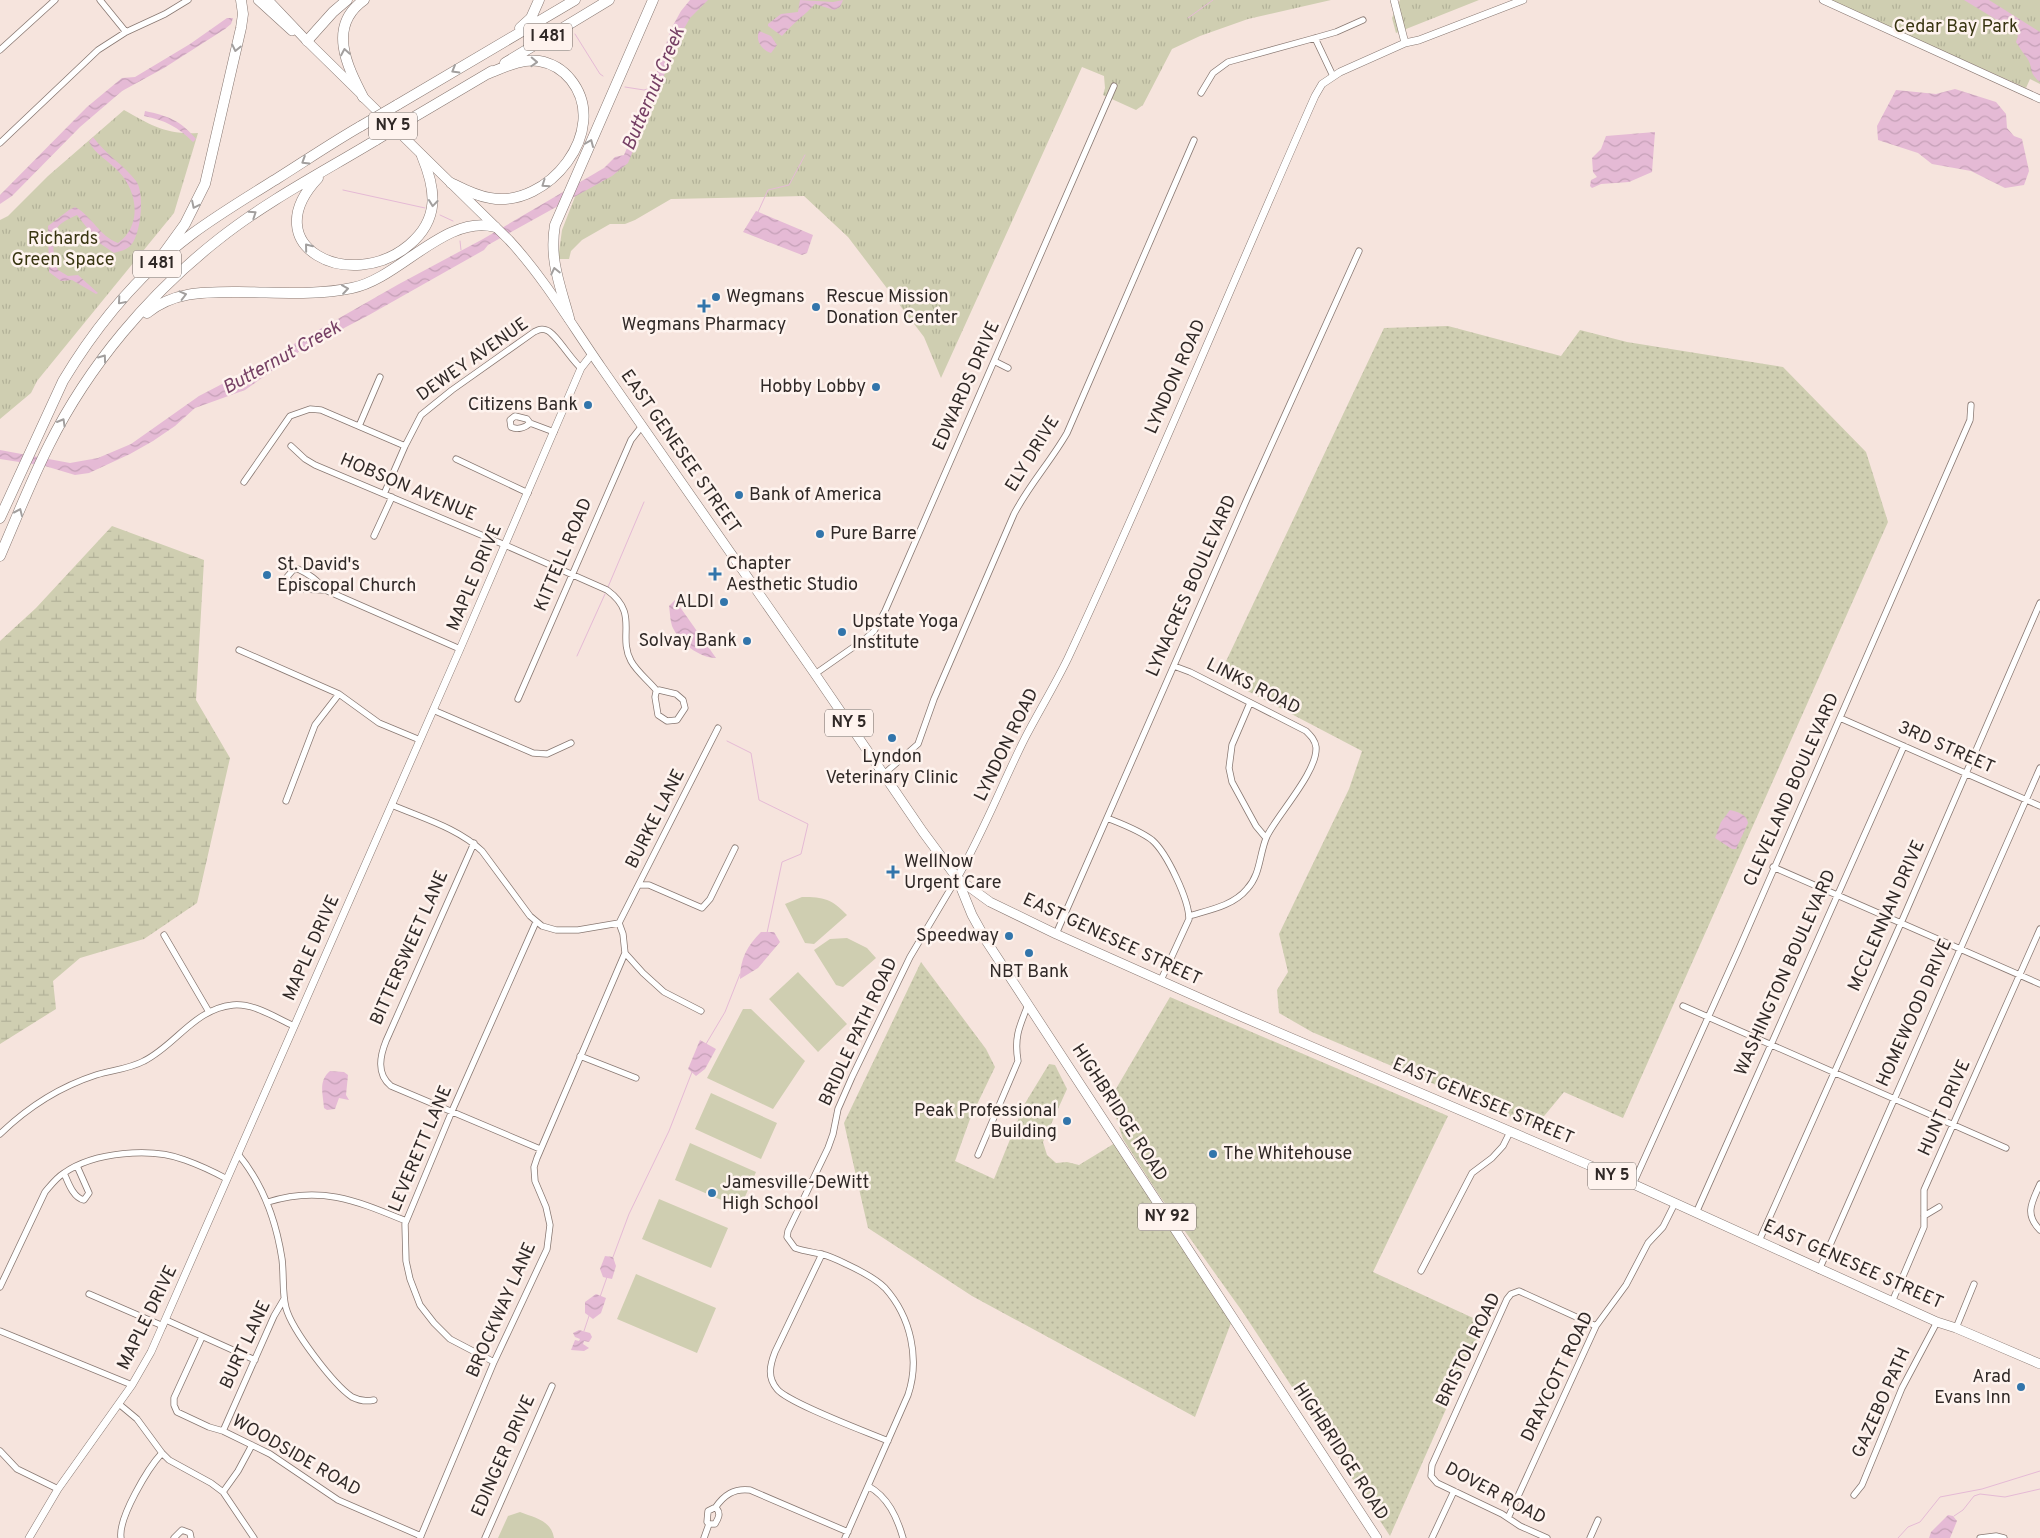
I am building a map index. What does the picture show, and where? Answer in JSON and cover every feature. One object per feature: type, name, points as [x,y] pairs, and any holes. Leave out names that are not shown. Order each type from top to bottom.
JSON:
[{"type":"highway","points":[[151,270],[185,224],[205,184],[241,28],[243,14],[241,0]]},
{"type":"highway","points":[[306,41],[333,12],[348,0]]},
{"type":"highway","points":[[363,97],[348,66],[343,41],[344,31],[350,15],[364,0]]},
{"type":"highway","points":[[497,46],[524,24],[535,10],[539,0]]},
{"type":"highway","name":"I 481","points":[[0,518],[52,403],[73,364],[112,313],[151,270],[191,235],[221,214],[361,126],[575,0]]},
{"type":"highway","name":"I 481","points":[[0,556],[55,434],[87,380],[127,329],[165,287],[219,238],[253,214],[609,0]]},
{"type":"highway","points":[[569,318],[554,269],[552,253],[555,225],[653,0]]},
{"type":"highway","points":[[451,183],[489,198],[512,198],[526,194],[543,186],[557,175],[574,151],[579,138],[583,115],[580,96],[576,86],[558,68],[532,60],[487,74]]},
{"type":"highway","points":[[328,168],[302,198],[297,218],[300,236],[307,248],[316,256],[327,261],[350,266],[370,265],[401,252],[414,241],[428,222],[433,209],[434,195],[430,174],[422,156]]},
{"type":"highway","points":[[127,329],[162,302],[193,293],[329,292],[352,288],[374,280],[450,234],[476,224],[495,227]]},
{"type":"main road","name":"EAST GENESEE STREET","points":[[258,0],[282,23],[306,41]]},
{"type":"main road","name":"EAST GENESEE STREET","points":[[268,0],[306,41],[527,260],[957,878],[990,902],[1056,934],[1633,1184],[1937,1322],[1956,1328],[2040,1364]]},
{"type":"main road","name":"HIGHBRIDGE ROAD","points":[[957,878],[972,915],[987,942],[1377,1538]]},
{"type":"street","points":[[0,50],[55,0]]},
{"type":"street","points":[[100,0],[126,32]]},
{"type":"street","points":[[0,143],[98,50],[126,32],[165,14],[188,0]]},
{"type":"street","points":[[1394,0],[1405,43]]},
{"type":"street","name":"LYNDON ROAD","points":[[957,878],[970,855],[1024,740],[1067,659],[1315,96],[1322,84],[1332,76],[1405,43],[1419,40],[1523,0]]},
{"type":"street","points":[[1823,0],[2040,99]]},
{"type":"street","points":[[1201,93],[1213,73],[1228,62],[1336,32],[1363,20]]},
{"type":"street","points":[[1315,38],[1332,76]]},
{"type":"street","name":"EDWARDS DRIVE","points":[[815,674],[865,639],[879,623],[1114,86]]},
{"type":"street","name":"ELY DRIVE","points":[[884,774],[918,744],[934,699],[1014,514],[1022,499],[1055,454],[1067,433],[1194,140]]},
{"type":"street","name":"LYNACRES BOULEVARD","points":[[1056,934],[1359,252]]},
{"type":"street","name":"DEWEY AVENUE","points":[[384,494],[418,419],[428,408],[539,330],[545,329],[552,334],[571,360],[581,368]]},
{"type":"street","name":"MAPLE DRIVE","points":[[29,1538],[58,1489],[132,1385],[151,1352],[392,805],[581,368],[592,354]]},
{"type":"street","points":[[994,362],[1008,368]]},
{"type":"street","points":[[358,426],[380,377]]},
{"type":"street","name":"CLEVELAND BOULEVARD","points":[[1633,1184],[1970,420],[1971,405]]},
{"type":"street","points":[[244,482],[290,416],[310,409],[321,410],[405,446]]},
{"type":"street","points":[[530,423],[554,432]]},
{"type":"street","name":"KITTELL ROAD","points":[[518,699],[631,440],[642,426]]},
{"type":"street","name":"HOBSON AVENUE","points":[[291,446],[305,459],[315,465],[607,590],[622,603],[628,648],[632,662],[657,691]]},
{"type":"street","points":[[456,459],[528,493]]},
{"type":"street","points":[[374,536],[392,497]]},
{"type":"street","points":[[323,589],[297,589],[291,586],[287,577],[292,570],[298,569],[311,576],[323,589],[460,649]]},
{"type":"street","name":"MCCLENNAN DRIVE","points":[[1759,1241],[1901,923],[2040,603]]},
{"type":"street","points":[[239,650],[339,694],[380,723],[420,740]]},
{"type":"street","name":"LINKS ROAD","points":[[1174,666],[1190,672],[1306,732],[1314,741],[1316,748],[1315,756],[1309,770],[1266,838]]},
{"type":"street","points":[[657,691],[676,694],[684,700],[685,708],[677,720],[667,721],[658,714],[655,697],[657,691]]},
{"type":"street","points":[[286,801],[315,725],[339,694]]},
{"type":"street","points":[[1189,916],[1231,902],[1247,890],[1259,869],[1266,838],[1256,826],[1232,782],[1229,768],[1232,745],[1250,703]]},
{"type":"street","points":[[433,710],[533,753],[547,754],[571,743]]},
{"type":"street","name":"3RD STREET","points":[[1840,718],[2040,806]]},
{"type":"street","name":"BURKE LANE","points":[[619,923],[718,728]]},
{"type":"street","name":"WASHINGTON BOULEVARD","points":[[1696,1213],[1904,746]]},
{"type":"street","name":"HOMEWOOD DRIVE","points":[[1819,1270],[2040,768]]},
{"type":"street","points":[[392,805],[447,828],[474,843],[536,922],[556,930],[578,930],[619,923],[623,934],[625,953],[657,987],[701,1011]]},
{"type":"street","points":[[1107,818],[1144,834],[1156,844],[1180,886],[1189,916],[1187,927],[1161,980]]},
{"type":"street","name":"BITTERSWEET LANE","points":[[452,1111],[391,1086],[385,1080],[380,1066],[380,1055],[474,843]]},
{"type":"street","points":[[639,885],[649,885],[702,908],[710,899],[735,848]]},
{"type":"street","points":[[1774,867],[2040,984]]},
{"type":"street","name":"BRIDLE PATH ROAD","points":[[846,1535],[914,1380],[914,1355],[908,1328],[893,1299],[884,1288],[859,1270],[822,1254],[795,1248],[788,1237],[789,1226],[834,1134],[838,1109],[852,1077],[910,957],[957,878]]},
{"type":"street","name":"LEVERETT LANE","points":[[494,1362],[450,1338],[434,1323],[420,1305],[410,1279],[406,1261],[406,1221],[452,1111],[536,922]]},
{"type":"street","name":"HUNT DRIVE","points":[[1892,1302],[1924,1227],[1924,1190],[2040,929]]},
{"type":"street","points":[[164,935],[209,1012]]},
{"type":"street","name":"BROCKWAY LANE","points":[[421,1537],[494,1362],[546,1249],[549,1238],[548,1212],[535,1180],[534,1168],[540,1149],[625,953]]},
{"type":"street","points":[[0,1134],[19,1116],[57,1091],[80,1080],[144,1061],[209,1012],[218,1008],[239,1005],[252,1008],[294,1026]]},
{"type":"street","points":[[978,1156],[1018,1062],[1017,1032],[1028,1005]]},
{"type":"street","points":[[1683,1006],[1835,1071],[2006,1148]]},
{"type":"street","points":[[580,1056],[636,1078]]},
{"type":"street","points":[[452,1111],[540,1149]]},
{"type":"street","points":[[1421,1271],[1472,1173],[1497,1152],[1510,1132]]},
{"type":"street","points":[[0,1287],[45,1192],[54,1181],[77,1166],[102,1158],[149,1152],[184,1159],[227,1179]]},
{"type":"street","points":[[238,1154],[257,1181],[268,1202],[282,1258],[284,1299],[290,1319],[335,1380],[352,1396],[362,1401],[374,1400]]},
{"type":"street","points":[[64,1173],[76,1195],[84,1200],[89,1193],[77,1166]]},
{"type":"street","points":[[2040,1184],[2030,1213],[2032,1220],[2040,1230]]},
{"type":"street","points":[[268,1202],[291,1195],[323,1195],[366,1205],[406,1221]]},
{"type":"street","name":"DRAYCOTT ROAD","points":[[1508,1518],[1596,1326],[1626,1285],[1648,1243],[1663,1227],[1675,1203]]},
{"type":"street","points":[[1924,1216],[1939,1207]]},
{"type":"street","points":[[822,1254],[774,1352],[770,1369],[773,1384],[778,1390],[794,1400],[888,1441]]},
{"type":"street","points":[[1956,1328],[1974,1284]]},
{"type":"street","name":"BRISTOL ROAD","points":[[1431,1476],[1432,1465],[1507,1299],[1511,1294],[1520,1292],[1596,1326]]},
{"type":"street","points":[[89,1294],[202,1336],[255,1360]]},
{"type":"street","name":"BURT LANE","points":[[224,1431],[274,1316],[284,1299]]},
{"type":"street","name":"GAZEBO PATH","points":[[1854,1496],[1862,1485],[1902,1388],[1937,1322]]},
{"type":"street","points":[[0,1331],[27,1344],[114,1376],[132,1385]]},
{"type":"street","name":"WOODSIDE ROAD","points":[[202,1336],[174,1398],[176,1412],[224,1431],[270,1454],[334,1498],[421,1537]]},
{"type":"street","name":"EDINGER DRIVE","points":[[485,1538],[552,1386]]},
{"type":"street","points":[[119,1404],[137,1419],[162,1453],[177,1466],[223,1492],[254,1538]]},
{"type":"street","points":[[223,1492],[238,1471],[252,1445]]},
{"type":"street","points":[[0,1451],[17,1469],[58,1489]]},
{"type":"street","points":[[121,1538],[123,1523],[144,1475],[162,1453]]},
{"type":"street","name":"DOVER ROAD","points":[[1431,1476],[1437,1484],[1547,1538]]},
{"type":"street","points":[[868,1486],[880,1494],[892,1510],[903,1538]]},
{"type":"street","points":[[709,1524],[706,1522],[706,1517],[710,1510],[715,1508],[724,1496],[736,1490],[750,1490],[846,1535]]},
{"type":"street","points":[[1432,1538],[1454,1491]]},
{"type":"street","points":[[709,1524],[715,1524],[718,1519],[719,1512],[715,1508]]},
{"type":"street","points":[[1590,1538],[1598,1520]]},
{"type":"street","points":[[704,1538],[709,1524]]},
{"type":"street","points":[[174,1538],[182,1530],[190,1533],[191,1538]]},
{"type":"street","points":[[1980,1538],[1996,1536],[2004,1538]]},
{"type":"green space","points":[[702,0],[1331,0],[1248,19],[1200,36],[1172,49],[1143,105],[1136,110],[1103,95],[1105,88],[1104,76],[1082,67],[941,378],[924,337],[848,237],[804,196],[671,199],[635,220],[625,224],[610,224],[582,240],[571,251],[569,259],[558,259],[562,230],[578,189],[628,154],[685,17]]},
{"type":"green space","points":[[1400,0],[1479,0],[1396,33],[1392,18]]},
{"type":"green space","name":"Cedar Bay Park","points":[[1829,0],[2040,0],[2040,84],[2030,79],[2026,88]]},
{"type":"green space","name":"Richards Green Space","points":[[124,110],[168,131],[198,133],[174,213],[37,381],[31,393],[0,419],[0,220],[8,216],[48,176]]},
{"type":"green space","points":[[1448,326],[1561,356],[1580,330],[1627,342],[1783,367],[1866,452],[1888,522],[1623,1118],[1564,1092],[1535,1127],[1312,1032],[1279,1013],[1277,990],[1288,972],[1279,934],[1349,789],[1362,751],[1219,676],[1384,328]]},
{"type":"green space","points":[[112,526],[204,560],[196,700],[230,758],[197,903],[144,939],[80,958],[53,981],[56,1009],[0,1044],[0,641],[36,608]]},
{"type":"green space","points":[[802,897],[832,902],[847,915],[814,944],[805,943],[785,904]]},
{"type":"green space","points":[[847,938],[867,948],[876,958],[843,987],[836,985],[814,950],[830,939]]},
{"type":"green space","points":[[921,962],[986,1049],[995,1067],[970,1119],[955,1161],[994,1179],[1024,1105],[1049,1064],[1055,1065],[1067,1089],[1043,1142],[1047,1155],[1056,1163],[1067,1162],[1079,1165],[1115,1143],[1231,1323],[1195,1417],[972,1296],[868,1228],[844,1123]]},
{"type":"green space","points":[[798,972],[847,1024],[818,1052],[769,999]]},
{"type":"green space","points":[[1170,997],[1448,1116],[1373,1272],[1484,1323],[1390,1536],[1242,1311],[1159,1195],[1123,1139],[1110,1099]]},
{"type":"green space","points":[[743,1009],[751,1009],[805,1061],[773,1109],[707,1078]]},
{"type":"green space","points":[[711,1093],[777,1123],[761,1159],[695,1129]]},
{"type":"green space","points":[[690,1143],[756,1172],[740,1208],[675,1180]]},
{"type":"green space","points":[[659,1199],[728,1228],[711,1268],[642,1239]]},
{"type":"green space","points":[[636,1274],[716,1308],[697,1353],[617,1319]]},
{"type":"green space","points":[[520,1512],[546,1523],[550,1527],[554,1538],[498,1538],[508,1516]]},
{"type":"water","name":"Butternut Creek","points":[[690,0],[708,0],[690,18],[681,34],[628,163],[612,176],[488,245],[484,250],[369,315],[300,351],[245,390],[195,408],[175,426],[153,441],[89,473],[75,475],[45,466],[0,459],[0,450],[70,463],[98,458],[131,444],[199,396],[483,239],[604,168],[615,157],[624,155],[635,129],[635,123],[651,90],[671,29]]},
{"type":"water","points":[[800,0],[833,2],[843,0],[840,7],[834,10],[815,4],[782,36],[768,26],[781,14],[798,12]]},
{"type":"water","points":[[1964,0],[1989,0],[2040,32],[2040,82],[2033,75],[2029,61],[2016,42],[2018,36],[2015,31]]},
{"type":"water","points":[[227,18],[233,18],[231,24],[225,29],[164,68],[122,91],[80,127],[12,196],[0,204],[0,195],[87,107],[122,78],[135,77],[190,44]]},
{"type":"water","points":[[759,31],[771,36],[777,45],[771,53],[760,45]]},
{"type":"water","points":[[1955,89],[1996,102],[2006,114],[2007,128],[2014,136],[2022,139],[2029,171],[2024,185],[2005,188],[1971,171],[1932,164],[1918,153],[1878,140],[1877,126],[1896,90],[1936,94]]},
{"type":"water","points":[[145,111],[179,123],[196,139],[193,142],[171,125],[144,116]]},
{"type":"water","points":[[1655,132],[1652,172],[1629,182],[1601,184],[1592,188],[1590,186],[1591,180],[1597,177],[1593,172],[1592,158],[1601,149],[1606,136]]},
{"type":"water","points":[[93,137],[136,181],[139,187],[141,204],[141,213],[134,240],[129,247],[121,251],[114,253],[98,242],[77,215],[62,223],[55,232],[53,245],[58,270],[68,276],[78,275],[98,293],[96,294],[72,280],[61,281],[49,272],[48,226],[75,207],[86,215],[106,236],[118,243],[131,228],[135,209],[130,189],[119,172],[92,147],[89,142]]},
{"type":"water","points":[[756,211],[813,235],[807,253],[802,255],[743,232]]},
{"type":"water","points":[[675,600],[716,658],[696,652],[679,638],[671,624],[669,606]]},
{"type":"water","points":[[1730,810],[1744,815],[1748,823],[1736,849],[1732,849],[1715,838],[1721,822]]},
{"type":"water","points":[[761,932],[774,932],[780,942],[758,968],[740,979],[741,965],[745,953]]},
{"type":"water","points":[[700,1040],[716,1049],[705,1069],[696,1076],[688,1069]]},
{"type":"water","points":[[330,1071],[344,1072],[348,1075],[346,1095],[349,1100],[339,1098],[335,1109],[327,1110],[324,1108],[322,1088],[324,1079]]},
{"type":"water","points":[[605,1256],[613,1257],[616,1266],[612,1279],[603,1277],[600,1269]]},
{"type":"water","points":[[596,1294],[606,1298],[601,1313],[593,1319],[585,1313],[585,1302]]},
{"type":"water","points":[[579,1330],[590,1333],[592,1337],[589,1342],[584,1341],[583,1344],[589,1348],[584,1351],[571,1350],[575,1340],[579,1341],[580,1339],[575,1337],[573,1333]]},
{"type":"water","points":[[1948,1515],[1953,1516],[1957,1521],[1950,1538],[1929,1538],[1931,1532]]},
{"type":"waterway","points":[[1188,18],[1213,0]]},
{"type":"waterway","points":[[575,34],[603,76]]},
{"type":"waterway","name":"Butternut Creek","points":[[625,87],[644,90],[651,88]]},
{"type":"waterway","points":[[758,212],[768,190],[789,185],[805,155]]},
{"type":"waterway","points":[[343,190],[425,208]]},
{"type":"waterway","points":[[440,215],[453,221]]},
{"type":"waterway","points":[[460,241],[461,250]]},
{"type":"waterway","points":[[608,587],[644,502]]},
{"type":"waterway","points":[[577,656],[605,594]]},
{"type":"waterway","points":[[727,741],[751,753],[759,800],[808,824],[801,854],[782,862],[767,933]]},
{"type":"waterway","points":[[706,1044],[725,1012],[740,974]]},
{"type":"waterway","points":[[613,1257],[629,1214],[669,1131],[692,1072]]},
{"type":"waterway","points":[[600,1297],[607,1277]]},
{"type":"waterway","points":[[584,1331],[589,1316]]},
{"type":"waterway","points":[[1898,1538],[1908,1527],[1920,1522],[1940,1497],[1982,1489],[2040,1471]]},
{"type":"waterway","points":[[1954,1516],[1963,1510],[1974,1496],[1980,1494],[2005,1497],[2040,1489]]},
{"type":"place","name":"Wegmans","points":[[716,297]]},
{"type":"place","name":"Wegmans Pharmacy","points":[[704,306]]},
{"type":"place","name":"Rescue Mission Donation Center","points":[[816,307]]},
{"type":"place","name":"Hobby Lobby","points":[[876,387]]},
{"type":"place","name":"Citizens Bank","points":[[588,405]]},
{"type":"place","name":"Bank of America","points":[[739,495]]},
{"type":"place","name":"Pure Barre","points":[[820,534]]},
{"type":"place","name":"Chapter Aesthetic Studio","points":[[715,574]]},
{"type":"place","name":"St. David's Episcopal Church","points":[[267,575]]},
{"type":"place","name":"ALDI","points":[[724,602]]},
{"type":"place","name":"Upstate Yoga Institute","points":[[842,632]]},
{"type":"place","name":"Solvay Bank","points":[[747,641]]},
{"type":"place","name":"Lyndon Veterinary Clinic","points":[[892,738]]},
{"type":"place","name":"WellNow Urgent Care","points":[[893,872]]},
{"type":"place","name":"Speedway","points":[[1009,936]]},
{"type":"place","name":"NBT Bank","points":[[1029,953]]},
{"type":"place","name":"Peak Professional Building","points":[[1067,1121]]},
{"type":"place","name":"The Whitehouse","points":[[1213,1154]]},
{"type":"place","name":"Jamesville-DeWitt High School","points":[[712,1193]]},
{"type":"place","name":"Arad Evans Inn","points":[[2021,1387]]}]
